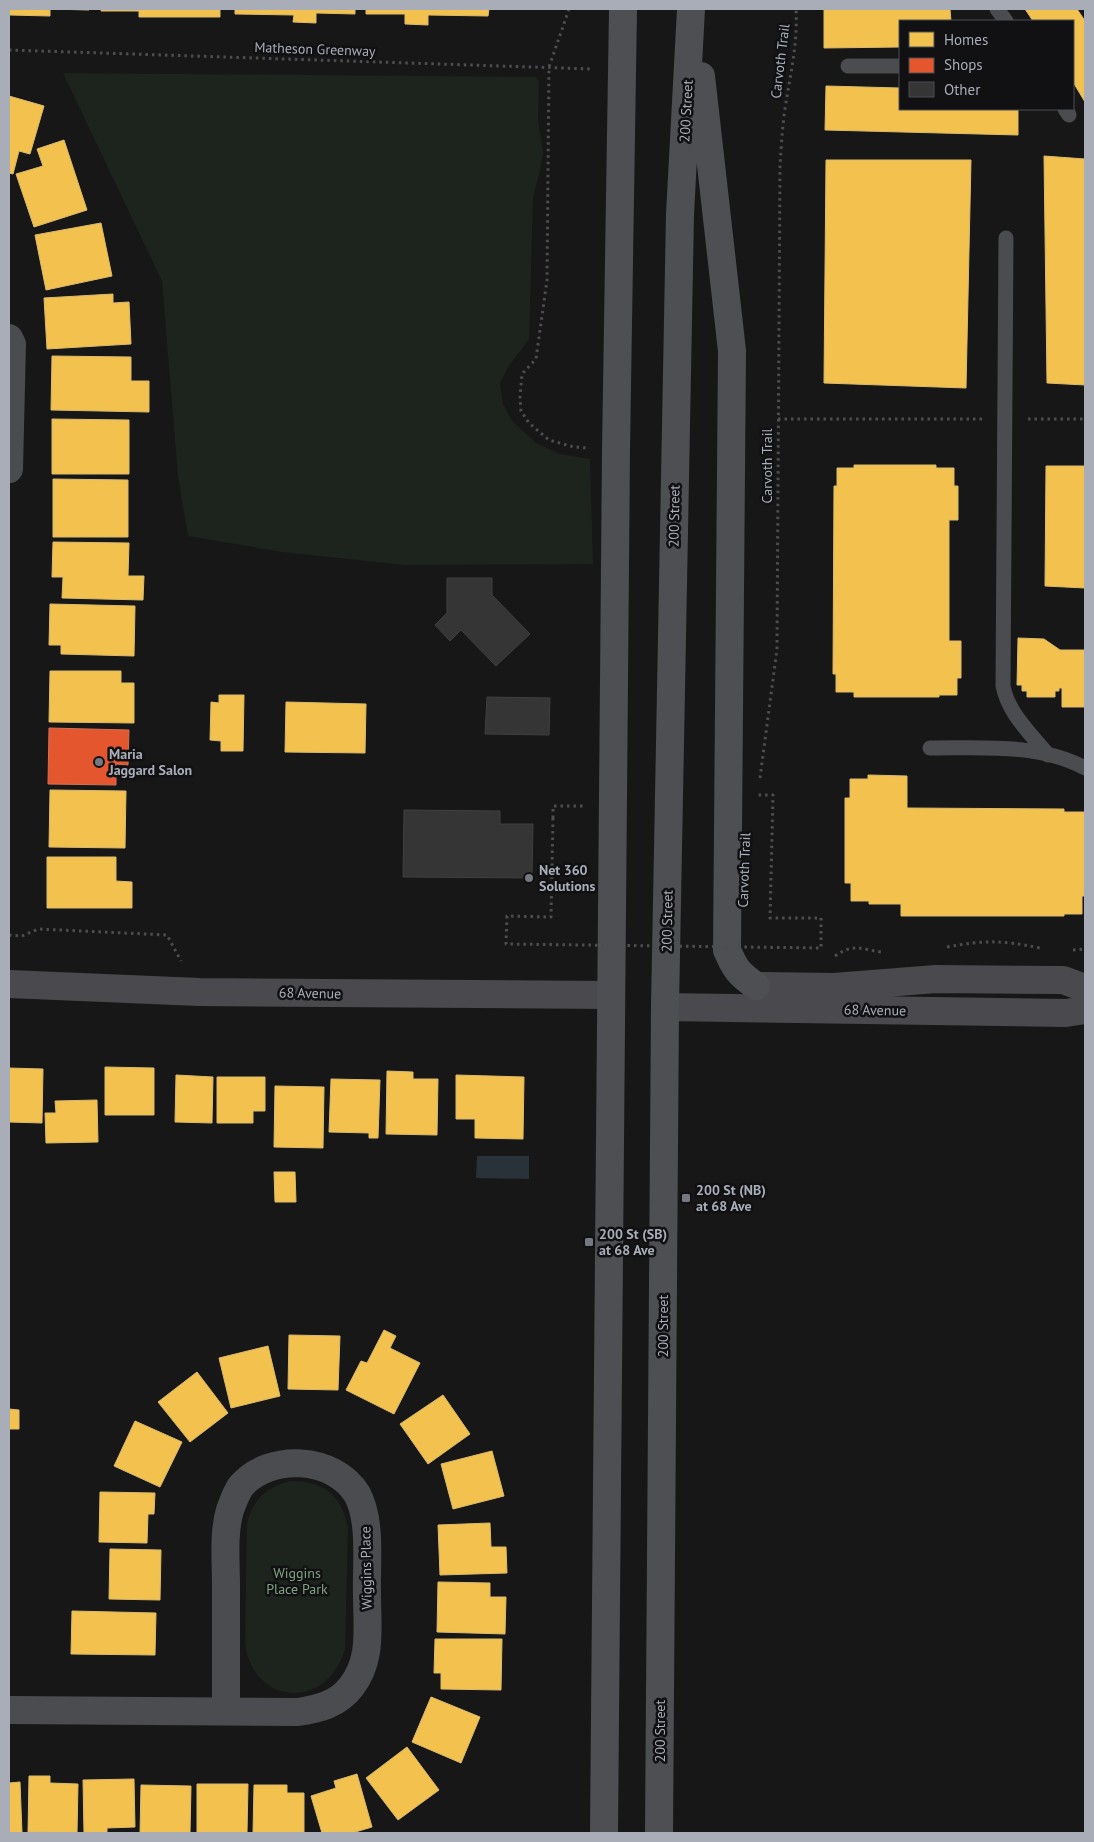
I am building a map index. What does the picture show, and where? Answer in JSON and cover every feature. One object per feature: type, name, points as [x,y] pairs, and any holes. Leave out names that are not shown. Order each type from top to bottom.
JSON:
[{"type":"main road","points":[[604,1833],[610,995],[623,9]]},
{"type":"main road","points":[[693,9],[732,351],[728,950],[734,966],[744,978],[756,986]]},
{"type":"main road","name":"200 Street","points":[[659,1833],[665,1007],[680,214],[693,9]]},
{"type":"street","points":[[9,338],[12,344],[9,469]]},
{"type":"street","name":"68 Avenue","points":[[756,986],[834,987],[956,979],[1062,980],[1085,988]]},
{"type":"street","name":"68 Avenue","points":[[9,984],[199,992],[610,995]]},
{"type":"street","name":"68 Avenue","points":[[665,1007],[1066,1013],[1085,1010]]},
{"type":"street","name":"Wiggins Place","points":[[9,1710],[298,1712],[319,1708],[342,1697],[356,1680],[366,1652],[366,1533],[363,1511],[356,1493],[339,1476],[316,1466],[293,1462],[269,1468],[248,1480],[235,1497],[230,1512],[226,1545],[226,1711]]},
{"type":"lane","points":[[997,9],[1005,20]]},
{"type":"lane","points":[[848,66],[899,66]]},
{"type":"lane","points":[[1006,238],[1003,686],[1005,697],[1010,707],[1048,754]]},
{"type":"lane","points":[[930,748],[1014,749],[1048,754],[1075,762],[1085,768]]},
{"type":"path","points":[[570,9],[549,67],[547,280],[536,359],[522,374],[521,411],[529,423],[549,440],[574,448],[616,450]]},
{"type":"path","name":"Carvoth Trail","points":[[583,816],[583,806],[553,806],[551,917],[507,916],[506,944],[821,948],[821,918],[770,918],[773,795],[758,795],[777,649],[780,166],[784,116],[792,70],[796,9]]},
{"type":"path","name":"Matheson Greenway","points":[[9,50],[621,70]]},
{"type":"path","points":[[778,419],[1085,419]]},
{"type":"path","points":[[9,935],[22,936],[38,929],[166,935],[180,960]]},
{"type":"path","points":[[582,941],[582,950]]},
{"type":"green space","points":[[63,73],[535,77],[539,80],[538,119],[543,153],[533,197],[529,339],[508,367],[500,383],[503,404],[512,421],[536,443],[560,454],[590,459],[593,564],[405,565],[282,552],[188,536],[178,476],[162,281]]},
{"type":"green space","name":"Wiggins Place Park","points":[[290,1481],[313,1484],[329,1492],[345,1515],[348,1527],[345,1649],[336,1669],[323,1683],[308,1691],[291,1693],[275,1689],[261,1679],[251,1664],[245,1643],[247,1524],[249,1516],[262,1496],[274,1487]]},
{"type":"shaded area","points":[[477,1156],[529,1156],[529,1179],[476,1178]]},
{"type":"building: Homes","points":[[9,9],[50,9],[50,16],[9,15]]},
{"type":"building: Homes","points":[[50,9],[89,9],[89,10]]},
{"type":"building: Homes","points":[[101,9],[220,9],[220,17],[139,17],[139,11],[101,11]]},
{"type":"building: Homes","points":[[235,9],[355,9],[355,14],[316,13],[316,23],[293,22],[294,15],[235,14]]},
{"type":"building: Homes","points":[[366,9],[489,9],[488,16],[428,15],[428,25],[405,24],[405,14],[366,14]]},
{"type":"building: Homes","points":[[824,9],[950,9],[951,20],[899,20],[899,47],[824,48]]},
{"type":"building: Homes","points":[[1025,9],[1077,9],[1085,21],[1085,102],[1074,84],[1074,20],[1032,20]]},
{"type":"building: Homes","points":[[826,86],[899,88],[899,110],[1018,110],[1018,135],[825,130]]},
{"type":"building: Homes","points":[[9,96],[44,106],[30,154],[19,151],[13,174],[9,173]]},
{"type":"building: Homes","points":[[64,140],[87,210],[34,227],[16,174],[43,166],[37,149]]},
{"type":"building: Homes","points":[[1044,156],[1085,159],[1085,385],[1047,383]]},
{"type":"building: Homes","points":[[826,160],[971,160],[966,388],[824,383]]},
{"type":"building: Homes","points":[[101,223],[112,276],[46,290],[35,235]]},
{"type":"building: Homes","points":[[113,294],[113,303],[129,302],[131,344],[47,349],[44,298]]},
{"type":"building: Homes","points":[[52,356],[131,357],[131,381],[149,381],[149,412],[51,410]]},
{"type":"building: Homes","points":[[52,419],[129,420],[129,474],[52,474]]},
{"type":"building: Homes","points":[[854,465],[936,465],[936,468],[954,468],[954,486],[958,486],[958,520],[949,520],[949,641],[961,641],[961,678],[957,678],[957,695],[939,695],[939,697],[854,697],[854,692],[836,692],[836,674],[833,674],[834,486],[837,486],[837,468],[854,468]]},
{"type":"building: Homes","points":[[1046,466],[1085,466],[1085,588],[1045,586]]},
{"type":"building: Homes","points":[[53,479],[128,480],[128,537],[53,537]]},
{"type":"building: Homes","points":[[53,542],[129,543],[128,576],[144,576],[143,600],[62,598],[63,577],[52,577]]},
{"type":"building: Homes","points":[[50,604],[135,606],[134,656],[61,654],[61,645],[49,645]]},
{"type":"building: Homes","points":[[1018,638],[1044,639],[1060,650],[1085,650],[1085,707],[1062,707],[1062,688],[1059,688],[1059,691],[1055,691],[1055,697],[1027,697],[1027,691],[1022,691],[1022,685],[1017,685]]},
{"type":"building: Homes","points":[[50,671],[121,671],[121,683],[134,683],[134,723],[49,722]]},
{"type":"building: Homes","points":[[219,695],[244,695],[243,751],[221,751],[221,741],[210,740],[211,702],[219,703]]},
{"type":"building: Homes","points":[[286,702],[366,704],[365,753],[285,752]]},
{"type":"building: Homes","points":[[868,775],[907,776],[907,808],[1064,809],[1064,812],[1085,812],[1085,896],[1082,896],[1082,914],[1064,914],[1064,916],[901,916],[901,904],[869,904],[869,901],[851,901],[851,883],[845,883],[845,798],[850,798],[850,779],[868,779]]},
{"type":"building: Homes","points":[[50,790],[126,791],[125,848],[49,847]]},
{"type":"building: Homes","points":[[47,857],[116,857],[116,881],[132,882],[132,908],[47,908]]},
{"type":"building: Homes","points":[[105,1067],[154,1068],[154,1115],[105,1115]]},
{"type":"building: Homes","points":[[9,1068],[43,1069],[42,1123],[9,1122]]},
{"type":"building: Homes","points":[[387,1071],[413,1072],[413,1079],[438,1079],[437,1135],[386,1134]]},
{"type":"building: Homes","points":[[176,1075],[213,1077],[212,1123],[175,1122]]},
{"type":"building: Homes","points":[[456,1075],[524,1077],[523,1139],[475,1138],[475,1119],[456,1119]]},
{"type":"building: Homes","points":[[217,1077],[265,1077],[265,1111],[253,1111],[253,1123],[217,1123]]},
{"type":"building: Homes","points":[[331,1079],[380,1080],[378,1138],[369,1138],[369,1133],[329,1132]]},
{"type":"building: Homes","points":[[275,1086],[324,1087],[323,1148],[274,1147]]},
{"type":"building: Homes","points":[[97,1100],[98,1142],[46,1143],[45,1113],[56,1113],[55,1101]]},
{"type":"building: Homes","points":[[274,1172],[295,1172],[296,1202],[275,1202]]},
{"type":"building: Homes","points":[[384,1330],[396,1336],[390,1348],[420,1363],[394,1414],[346,1390],[361,1361],[367,1363]]},
{"type":"building: Homes","points":[[289,1335],[340,1336],[338,1390],[288,1389]]},
{"type":"building: Homes","points":[[268,1346],[280,1396],[231,1408],[219,1358]]},
{"type":"building: Homes","points":[[197,1372],[228,1413],[190,1442],[158,1402]]},
{"type":"building: Homes","points":[[443,1395],[470,1434],[428,1464],[400,1424]]},
{"type":"building: Homes","points":[[9,1409],[19,1410],[19,1429],[9,1429]]},
{"type":"building: Homes","points":[[135,1421],[182,1442],[160,1487],[114,1466]]},
{"type":"building: Homes","points":[[492,1451],[504,1496],[453,1509],[441,1464]]},
{"type":"building: Homes","points":[[100,1492],[155,1493],[154,1514],[148,1514],[147,1543],[99,1542]]},
{"type":"building: Homes","points":[[490,1523],[491,1547],[506,1547],[507,1573],[440,1575],[438,1525]]},
{"type":"building: Homes","points":[[110,1549],[161,1550],[160,1600],[109,1599]]},
{"type":"building: Homes","points":[[438,1582],[490,1583],[490,1597],[506,1597],[505,1634],[437,1632]]},
{"type":"building: Homes","points":[[72,1611],[156,1613],[155,1655],[71,1654]]},
{"type":"building: Homes","points":[[435,1639],[502,1639],[501,1690],[441,1689],[441,1673],[434,1673]]},
{"type":"building: Homes","points":[[431,1697],[480,1717],[461,1763],[412,1742]]},
{"type":"building: Homes","points":[[407,1747],[439,1790],[398,1820],[366,1778]]},
{"type":"building: Homes","points":[[357,1774],[372,1827],[352,1833],[322,1833],[311,1796],[336,1788],[334,1781]]},
{"type":"building: Homes","points":[[29,1776],[50,1776],[50,1783],[78,1784],[77,1833],[28,1832]]},
{"type":"building: Homes","points":[[134,1779],[135,1827],[107,1828],[107,1833],[84,1833],[83,1780]]},
{"type":"building: Homes","points":[[20,1782],[22,1833],[9,1833],[9,1783]]},
{"type":"building: Homes","points":[[197,1784],[248,1784],[247,1833],[197,1833]]},
{"type":"building: Homes","points":[[141,1785],[191,1786],[190,1833],[140,1833]]},
{"type":"building: Homes","points":[[254,1785],[287,1785],[287,1793],[304,1793],[304,1833],[253,1833]]},
{"type":"building: Shops","points":[[49,728],[129,730],[128,765],[116,764],[116,785],[48,784]]},
{"type":"building: Other","points":[[447,578],[492,578],[492,595],[530,634],[496,666],[461,630],[450,641],[435,625],[447,613]]},
{"type":"building: Other","points":[[487,697],[550,698],[549,735],[485,734]]},
{"type":"building: Other","points":[[404,810],[500,811],[500,824],[533,824],[532,878],[403,877]]},
{"type":"place","name":"Maria Jaggard Salon","points":[[99,762]]},
{"type":"place","name":"Net 360 Solutions","points":[[529,878]]},
{"type":"place","name":"200 St (NB) at 68 Ave","points":[[686,1198]]},
{"type":"place","name":"200 St (SB) at 68 Ave","points":[[589,1242]]}]
